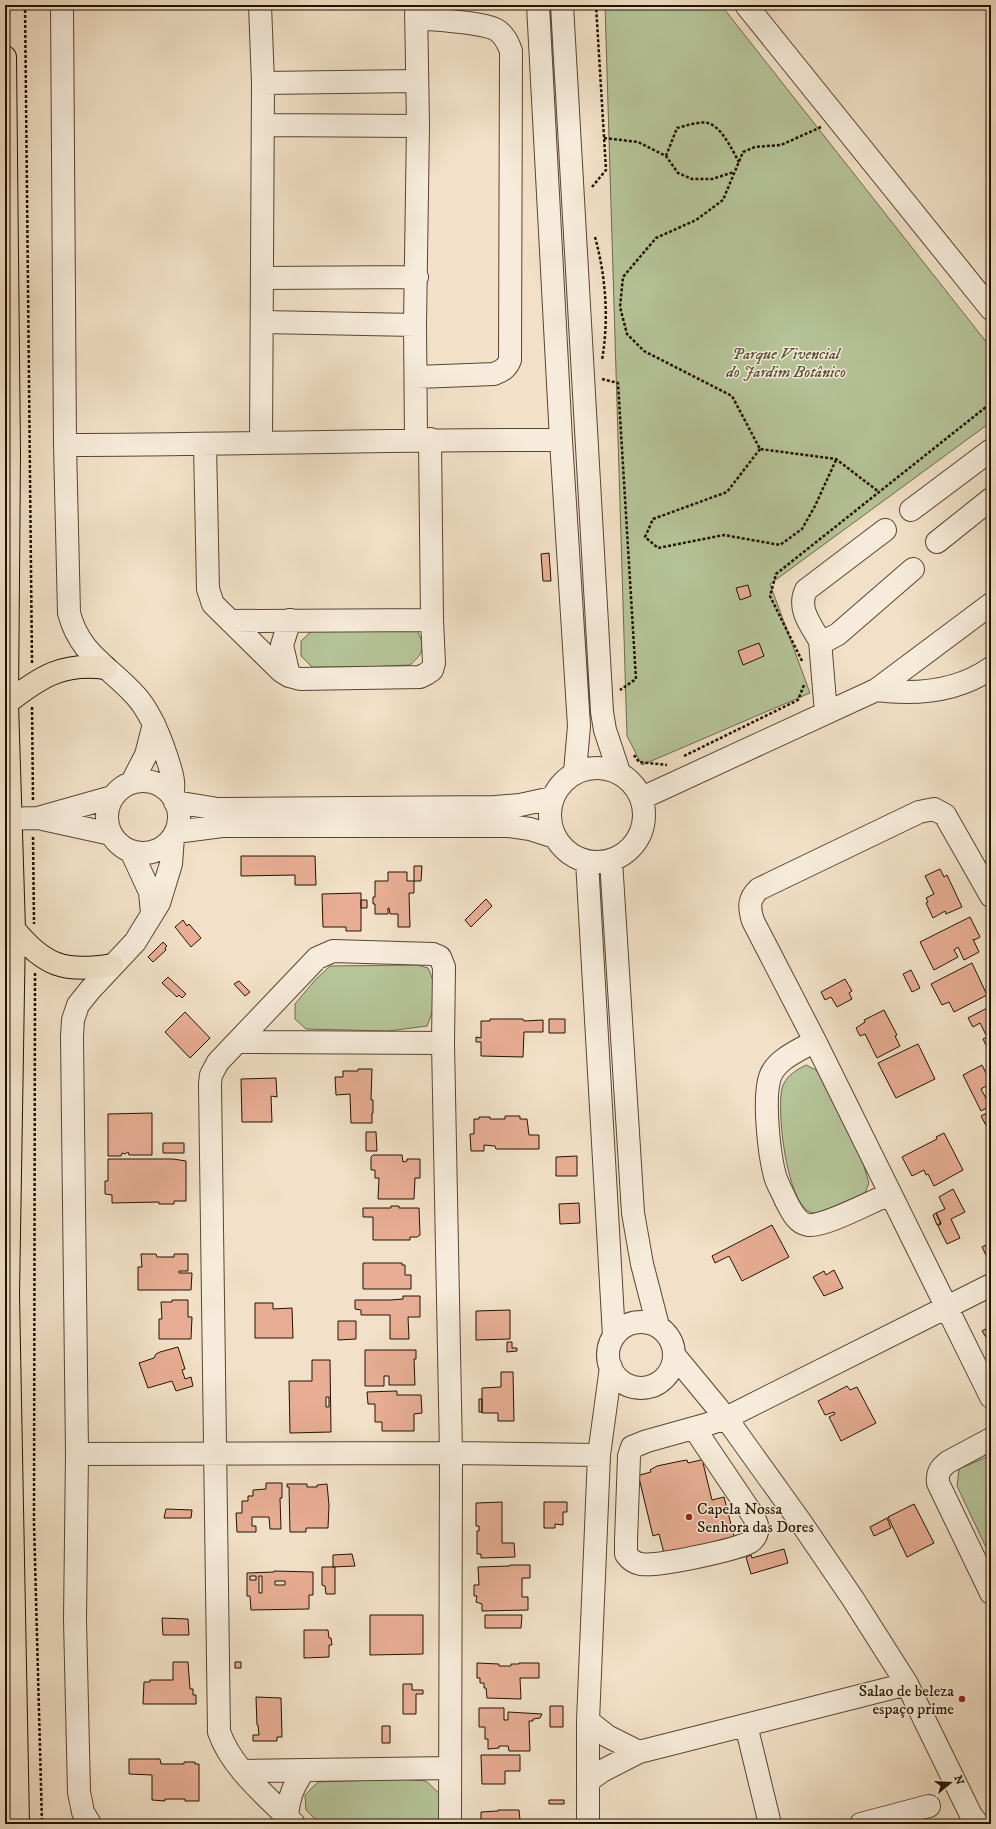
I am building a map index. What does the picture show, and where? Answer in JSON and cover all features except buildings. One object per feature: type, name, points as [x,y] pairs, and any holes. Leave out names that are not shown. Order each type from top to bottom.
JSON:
[{"type":"main road","points":[[5,57],[10,454],[8,819],[14,929],[8,1295],[18,1824]]},
{"type":"main road","points":[[8,703],[32,683],[49,675],[72,668],[85,666],[106,668]]},
{"type":"main road","points":[[14,929],[35,952],[57,964],[80,969],[112,965]]},
{"type":"street","points":[[62,5],[65,445],[69,613],[73,628],[79,640],[136,696],[154,724],[172,774],[174,799],[178,812],[171,864],[159,903],[135,942],[112,965],[78,1005],[73,1020],[77,1454],[75,1620],[79,1792],[83,1812],[90,1824]]},
{"type":"street","points":[[260,5],[263,84],[262,442]]},
{"type":"street","points":[[538,5],[561,440],[579,726],[575,772]]},
{"type":"street","points":[[562,5],[602,712],[605,730],[619,772]]},
{"type":"street","points":[[746,5],[991,309]]},
{"type":"street","points":[[204,445],[208,594],[213,604],[230,621],[281,671],[289,676],[300,679],[420,676],[432,670],[434,663],[432,620],[423,440],[417,377],[415,325],[417,277],[418,126],[416,12],[486,26],[497,30],[506,39],[511,52],[510,360],[508,366],[501,372],[494,374],[417,377]]},
{"type":"street","points":[[263,84],[417,81]]},
{"type":"street","points":[[263,125],[418,126]]},
{"type":"street","points":[[262,278],[417,277]]},
{"type":"street","points":[[263,322],[415,325]]},
{"type":"street","points":[[65,445],[204,445],[262,442],[561,440]]},
{"type":"street","points":[[911,510],[991,450]]},
{"type":"street","points":[[937,542],[991,499]]},
{"type":"street","points":[[826,713],[820,641],[804,612],[803,596],[806,590],[885,530]]},
{"type":"street","points":[[820,641],[827,640],[838,634],[913,569]]},
{"type":"street","points":[[642,798],[876,690],[991,604]]},
{"type":"street","points":[[289,676],[282,645],[290,620]]},
{"type":"street","points":[[230,621],[432,620]]},
{"type":"street","points":[[876,690],[896,693],[945,689],[973,680],[991,668]]},
{"type":"street","points":[[132,782],[146,755],[154,724]]},
{"type":"street","points":[[589,767],[604,767],[619,772],[636,788],[642,798],[645,813],[642,829],[636,842],[625,853],[612,860],[599,862],[587,861],[574,856],[563,848],[555,837],[550,824],[552,798],[561,783],[575,772],[589,767]]},
{"type":"street","points":[[111,834],[107,814],[112,797],[119,789],[132,782],[141,781],[152,782],[166,790],[174,799],[218,810],[480,807],[520,805],[552,798]]},
{"type":"street","points":[[8,819],[38,818],[112,797]]},
{"type":"street","points":[[989,884],[945,815],[934,810],[928,810],[870,835],[756,892],[750,902],[753,922],[815,1041],[991,1397]]},
{"type":"street","points":[[38,818],[111,834],[123,846],[131,851],[142,853],[154,851],[164,845],[174,834],[222,826],[508,826],[530,829],[555,837]]},
{"type":"street","points":[[131,851],[150,892],[152,914]]},
{"type":"street","points":[[612,860],[633,1213],[642,1264],[658,1326],[672,1344],[674,1355],[672,1368],[664,1378],[654,1385],[641,1388],[628,1385],[618,1378],[611,1367],[608,1356],[610,1345],[614,1336],[623,1327],[634,1322],[646,1322],[658,1326]]},
{"type":"street","points":[[587,861],[614,1336]]},
{"type":"street","points":[[291,1820],[242,1770],[223,1744],[219,1732],[210,1084],[214,1069],[237,1042],[317,958],[333,951],[437,955],[442,960],[444,967],[442,1043],[451,1453],[450,1824]]},
{"type":"street","points":[[815,1041],[775,1067],[770,1077],[768,1092],[768,1136],[775,1177],[792,1213],[799,1221],[808,1225],[817,1224],[831,1220],[890,1194]]},
{"type":"street","points":[[237,1042],[442,1043]]},
{"type":"street","points":[[694,1428],[754,1517],[758,1532],[750,1542],[711,1554],[655,1564],[642,1565],[634,1562],[626,1554],[629,1456],[632,1447],[647,1441],[726,1418],[991,1284]]},
{"type":"street","points":[[674,1355],[726,1418],[802,1524],[907,1684],[971,1815],[978,1824]]},
{"type":"street","points":[[588,1824],[588,1721],[599,1455],[611,1367]]},
{"type":"street","points":[[991,1439],[948,1462],[942,1467],[938,1474],[938,1483],[991,1593]]},
{"type":"street","points":[[77,1454],[451,1453],[599,1455]]},
{"type":"street","points":[[588,1781],[602,1771],[638,1752],[907,1684]]},
{"type":"street","points":[[588,1721],[606,1736],[638,1752]]},
{"type":"street","points":[[746,1725],[770,1824]]},
{"type":"street","points":[[242,1770],[450,1768]]},
{"type":"street","points":[[291,1820],[289,1799],[294,1786],[304,1770]]},
{"type":"street","points":[[861,1824],[929,1806]]},
{"type":"path","points":[[591,192],[592,186],[606,170],[596,5]]},
{"type":"path","points":[[666,156],[677,128],[709,123],[725,136],[739,162]]},
{"type":"path","points":[[760,449],[732,396],[644,351],[626,334],[620,307],[623,277],[656,238],[696,220],[722,200],[743,152],[755,147],[781,145],[827,124]]},
{"type":"path","points":[[604,138],[638,142],[666,156],[678,173],[692,179],[712,179],[734,172]]},
{"type":"path","points":[[594,232],[602,265],[606,335],[601,364]]},
{"type":"path","points":[[599,378],[618,383],[636,679],[616,692]]},
{"type":"path","points":[[803,663],[770,596],[776,574],[991,403]]},
{"type":"path","points":[[760,449],[836,459],[879,492]]},
{"type":"path","points":[[760,449],[727,492],[653,519],[645,537],[658,548],[724,534],[780,545],[802,529],[815,506],[836,459]]},
{"type":"path","points":[[680,758],[798,700],[805,682]]},
{"type":"path","points":[[631,751],[639,762],[666,765],[673,762]]},
{"type":"green space","name":"Parque Vivencial do Jardim Botânico","points":[[605,5],[721,5],[991,348],[991,422],[770,584],[810,693],[642,765],[627,736]]},
{"type":"green space","points":[[314,629],[417,630],[422,649],[419,656],[410,665],[312,667],[301,656],[301,641]]},
{"type":"green space","points":[[418,965],[428,968],[433,983],[435,997],[427,1026],[388,1031],[306,1029],[295,1019],[295,1004],[315,980],[330,966]]},
{"type":"green space","points":[[806,1065],[818,1071],[863,1163],[869,1183],[865,1193],[817,1213],[805,1208],[797,1196],[790,1178],[782,1134],[781,1096],[783,1085],[787,1078]]},
{"type":"green space","points":[[991,1455],[991,1558],[957,1486],[959,1469]]},
{"type":"green space","points":[[402,1779],[426,1781],[441,1795],[443,1824],[320,1824],[306,1810],[305,1795],[318,1782]]},
{"type":"place","name":"Capela Nossa Senhora das Dores","points":[[689,1517]]},
{"type":"place","name":"Salao de beleza espaço prime","points":[[962,1699]]}]
